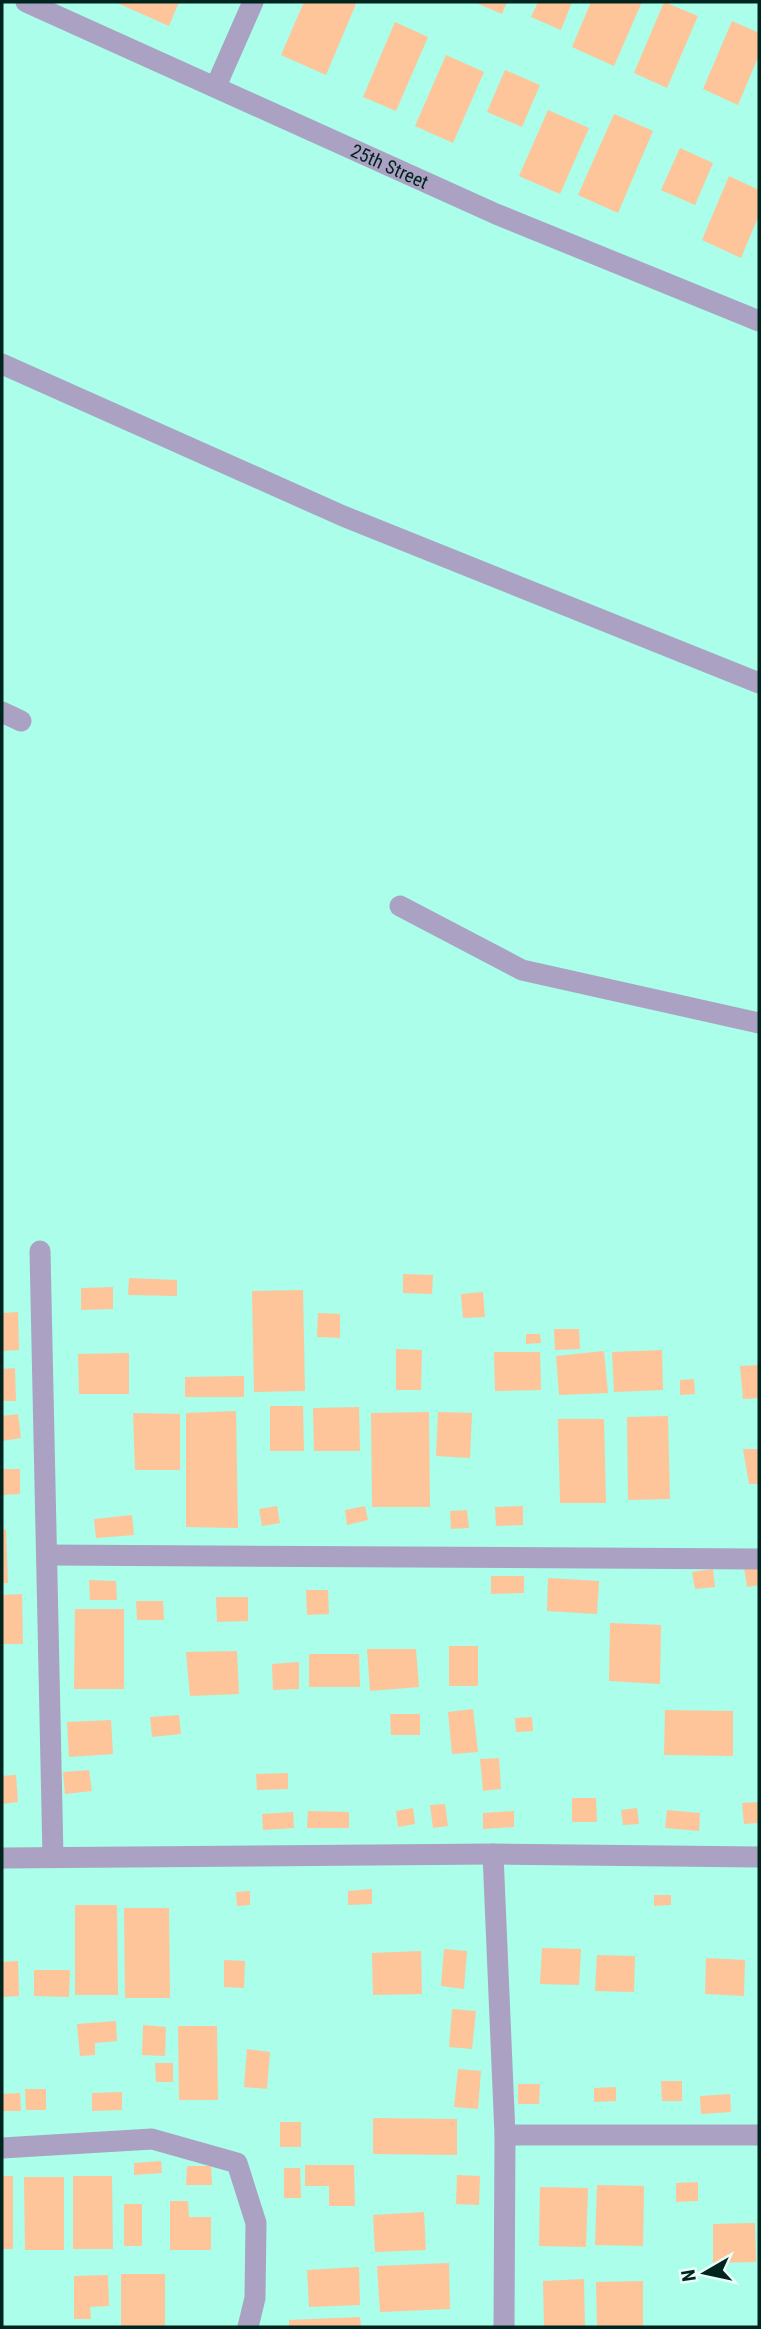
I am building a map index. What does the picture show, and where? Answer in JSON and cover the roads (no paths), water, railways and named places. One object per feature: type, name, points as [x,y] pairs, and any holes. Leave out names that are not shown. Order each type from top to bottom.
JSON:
[{"type":"street","name":"25th Street","points":[[26,2],[496,214],[759,321]]},
{"type":"street","points":[[216,86],[253,2]]},
{"type":"street","points":[[2,364],[158,436],[343,516],[759,683]]},
{"type":"street","points":[[400,906],[522,970],[759,1023]]},
{"type":"street","points":[[40,1251],[53,1857]]},
{"type":"street","points":[[47,1555],[759,1559]]},
{"type":"street","points":[[493,1854],[505,2135],[504,2327]]},
{"type":"street","points":[[2,1858],[493,1854],[759,1857]]},
{"type":"street","points":[[505,2135],[759,2135]]},
{"type":"street","points":[[2,2148],[152,2139],[237,2163],[256,2223],[255,2298],[248,2327]]}]
